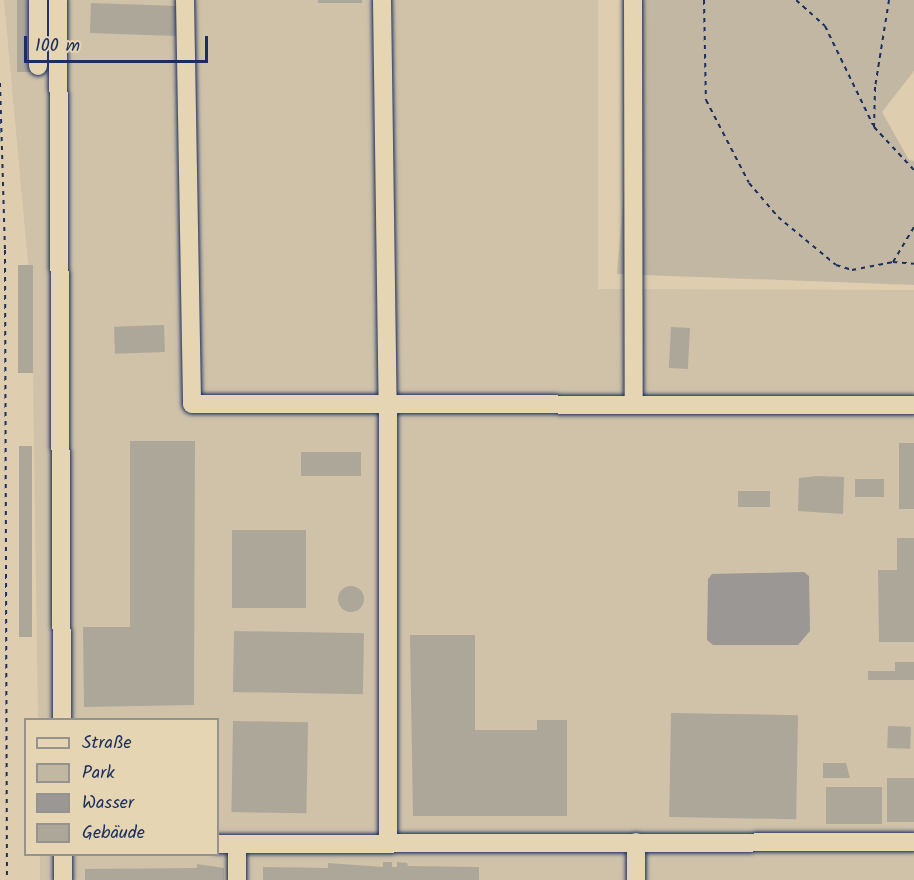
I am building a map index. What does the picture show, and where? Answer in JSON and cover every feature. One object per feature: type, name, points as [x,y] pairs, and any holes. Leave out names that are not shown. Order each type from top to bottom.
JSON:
[{"type":"lane","points":[[38,0],[38,66]]},
{"type":"lane","points":[[58,0],[62,718]]},
{"type":"lane","points":[[185,0],[192,404],[914,405]]},
{"type":"lane","points":[[382,0],[388,405],[388,843]]},
{"type":"lane","points":[[633,0],[634,405]]},
{"type":"lane","points":[[636,842],[636,880]]},
{"type":"lane","points":[[219,844],[914,842]]},
{"type":"lane","points":[[237,844],[237,880]]},
{"type":"lane","points":[[63,856],[63,880]]},
{"type":"path","points":[[704,0],[706,100],[749,183],[778,217],[836,265],[852,270],[893,262],[914,264]]},
{"type":"path","points":[[796,0],[825,26],[874,127],[913,170],[914,176]]},
{"type":"path","points":[[874,127],[875,87],[889,0]]},
{"type":"path","points":[[0,83],[5,250],[7,880]]},
{"type":"path","points":[[893,262],[914,227]]},
{"type":"shaded area","points":[[4,0],[598,0],[598,289],[914,290],[914,880],[40,880],[40,856],[219,856],[219,718],[38,718],[32,307]]},
{"type":"green space","points":[[640,0],[914,0],[914,71],[882,112],[909,160],[914,161],[914,285],[617,274]]},
{"type":"water","points":[[804,572],[809,576],[810,631],[798,645],[713,645],[707,640],[708,579],[712,574]]},
{"type":"building","points":[[17,0],[32,0],[32,72],[17,72]]},
{"type":"building","points":[[318,0],[362,0],[362,3],[318,3]]},
{"type":"building","points":[[91,3],[177,6],[176,36],[90,33]]},
{"type":"building","points":[[18,265],[33,265],[33,373],[18,373]]},
{"type":"building","points":[[164,325],[165,352],[115,354],[114,327]]},
{"type":"building","points":[[671,327],[690,328],[688,369],[669,368]]},
{"type":"building","points":[[130,441],[195,441],[194,705],[84,707],[83,627],[130,627]]},
{"type":"building","points":[[899,443],[914,443],[914,509],[899,509]]},
{"type":"building","points":[[19,446],[32,446],[32,637],[19,637]]},
{"type":"building","points":[[301,452],[361,452],[361,476],[301,476]]},
{"type":"building","points":[[844,477],[843,514],[798,511],[799,478]]},
{"type":"building","points":[[855,479],[884,479],[884,497],[855,497]]},
{"type":"building","points":[[738,491],[770,491],[770,507],[738,507]]},
{"type":"building","points":[[232,530],[306,530],[306,608],[232,608]]},
{"type":"building","points":[[897,538],[914,538],[914,642],[879,642],[878,570],[897,570]]},
{"type":"building","points":[[351,586],[360,590],[364,599],[360,608],[351,612],[342,608],[338,599],[342,590]]},
{"type":"building","points":[[234,631],[364,633],[363,694],[233,692]]},
{"type":"building","points":[[410,635],[475,635],[475,730],[537,730],[537,720],[567,720],[567,816],[413,816]]},
{"type":"building","points":[[895,662],[914,662],[914,680],[868,680],[868,671],[895,671]]},
{"type":"building","points":[[671,713],[798,715],[796,819],[669,817]]},
{"type":"building","points":[[233,721],[308,722],[306,813],[231,812]]},
{"type":"building","points":[[888,726],[911,727],[910,749],[887,748]]},
{"type":"building","points":[[823,763],[846,763],[850,778],[823,778]]},
{"type":"building","points":[[887,778],[914,778],[914,822],[887,822]]},
{"type":"building","points":[[826,787],[882,787],[882,824],[826,824]]},
{"type":"building","points":[[383,862],[392,862],[392,867],[397,867],[397,862],[407,863],[408,866],[479,867],[479,880],[263,880],[263,867],[328,868],[328,863],[383,867]]},
{"type":"building","points":[[197,864],[224,868],[224,880],[85,880],[85,869],[197,868]]}]
